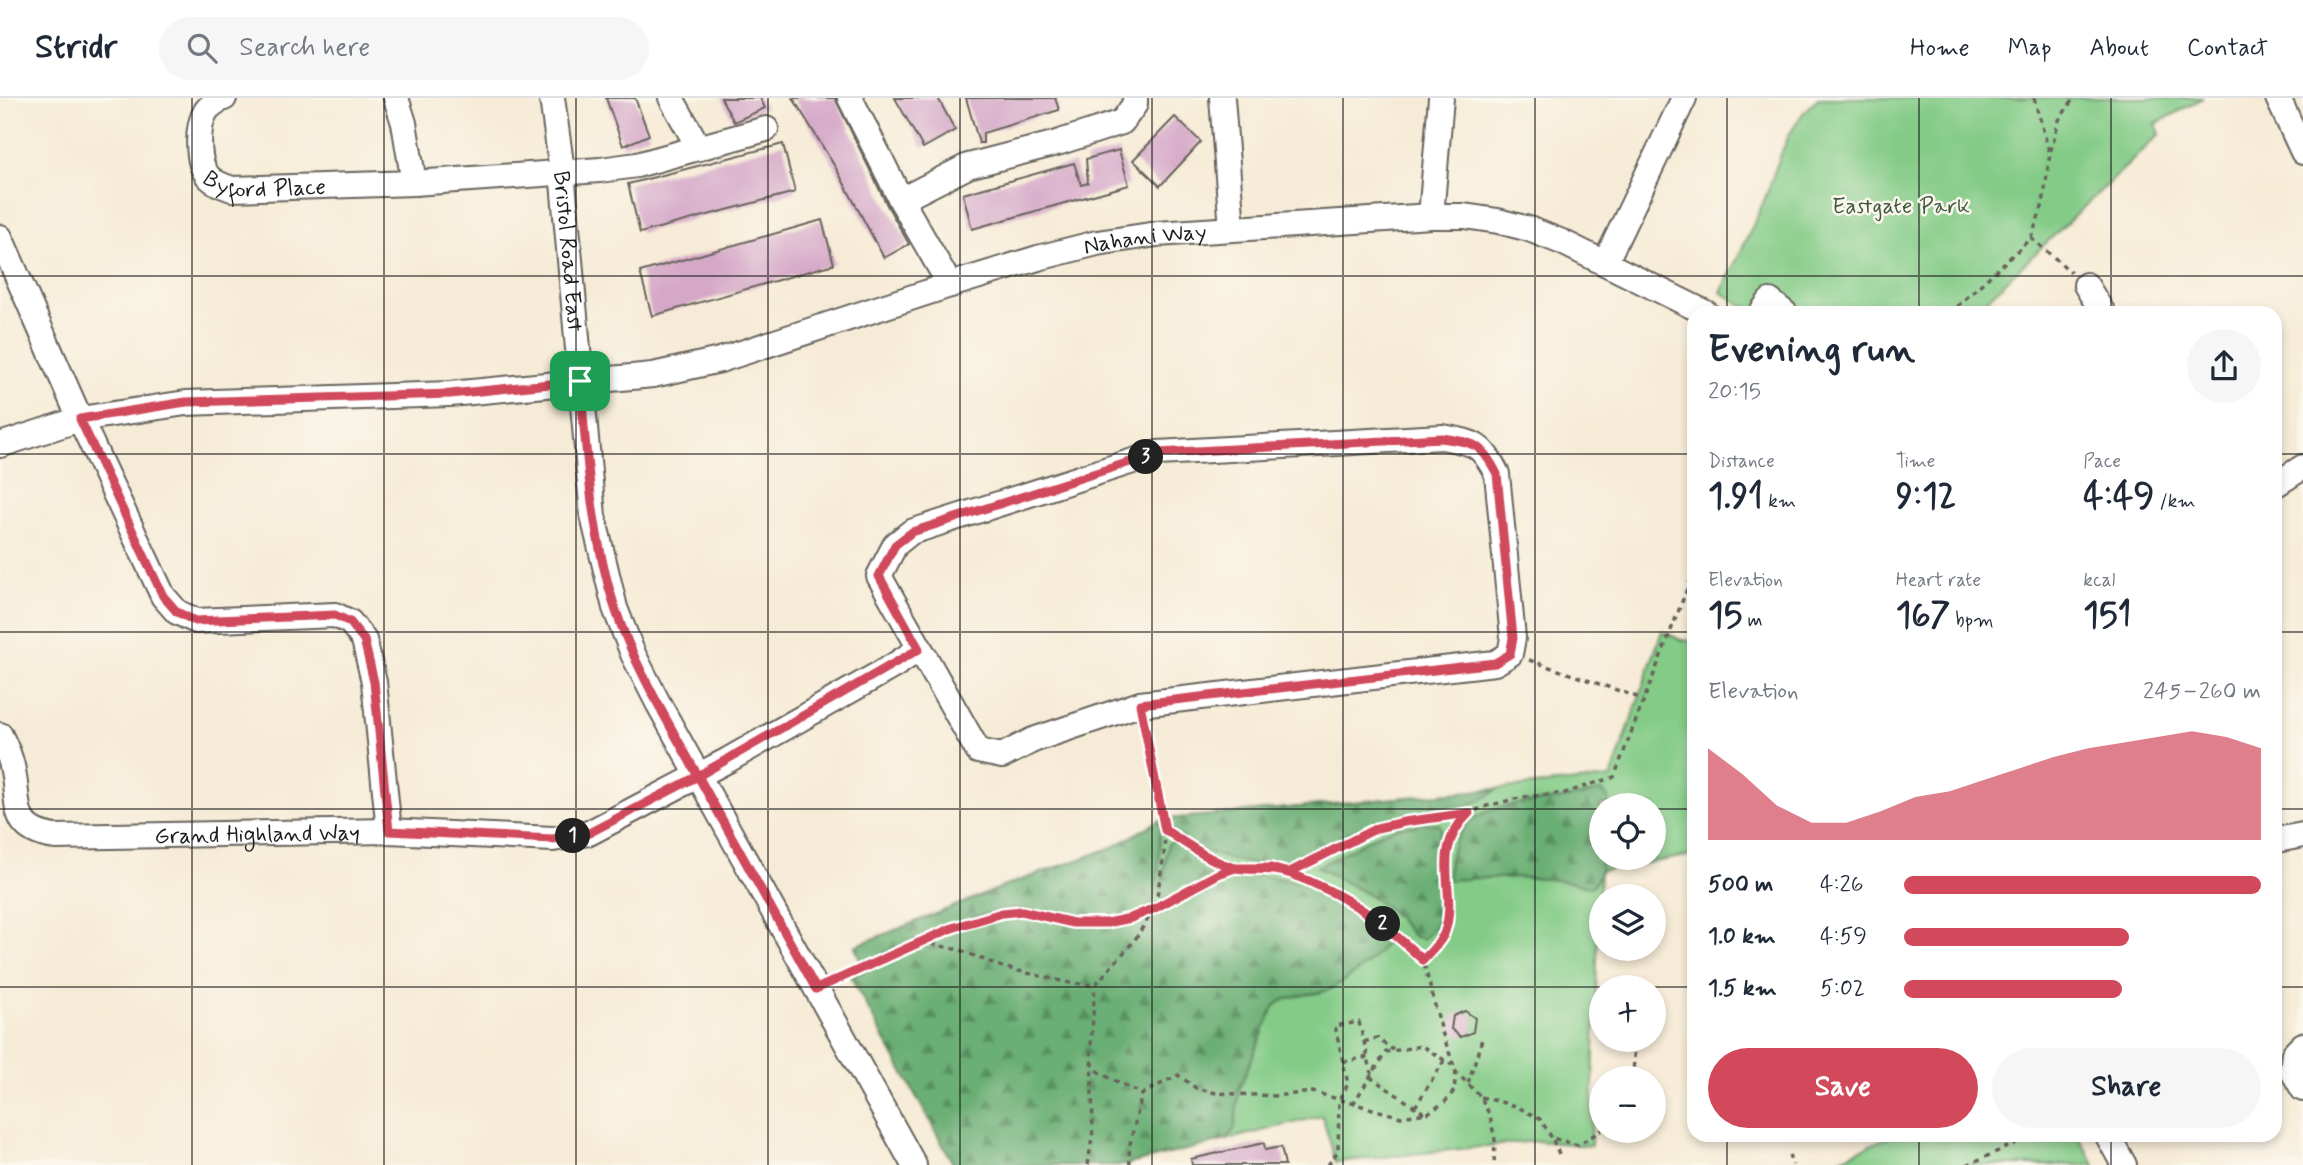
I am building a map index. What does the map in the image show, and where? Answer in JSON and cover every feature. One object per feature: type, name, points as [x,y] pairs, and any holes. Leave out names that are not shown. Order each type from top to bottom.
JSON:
[{"type":"street","name":"Byford Place","points":[[224,98],[206,111],[201,126],[200,158],[204,170],[215,183],[232,189],[414,183],[637,165],[766,129]]},
{"type":"street","points":[[396,98],[404,123],[414,183]]},
{"type":"street","name":"Bristol Road East","points":[[552,98],[562,171],[593,516],[615,608],[644,677],[914,1165]]},
{"type":"street","points":[[671,98],[699,148]]},
{"type":"street","points":[[850,98],[901,200],[950,285]]},
{"type":"street","points":[[901,200],[968,166],[1057,143],[1122,122],[1135,104],[1135,98]]},
{"type":"street","points":[[1222,98],[1232,229]]},
{"type":"street","points":[[1431,216],[1441,98]]},
{"type":"street","points":[[1605,263],[1684,98]]},
{"type":"street","points":[[2278,98],[2303,152]]},
{"type":"street","name":"Nahani Way","points":[[0,445],[80,419],[186,402],[450,394],[653,375],[708,364],[1048,255],[1157,233],[1464,216],[1530,229],[1692,306]]},
{"type":"street","points":[[0,237],[80,419],[163,596],[177,612],[195,621],[335,615],[350,622],[364,640],[374,682],[389,831]]},
{"type":"street","points":[[2086,285],[2099,306]]},
{"type":"street","points":[[1442,438],[1467,441],[1486,453],[1497,474],[1513,638],[1510,654],[1495,663],[1140,704],[1033,740],[1002,756],[978,751],[879,576],[895,545],[912,532],[1158,453],[1442,438]]},
{"type":"street","points":[[2282,480],[2303,467]]},
{"type":"street","name":"Grand Highland Way","points":[[0,735],[13,766],[16,806],[20,820],[30,830],[42,835],[55,837],[389,831],[553,839],[589,833],[698,776],[919,649]]},
{"type":"street","points":[[2282,839],[2303,835]]},
{"type":"street","points":[[2303,1045],[2294,1054],[2292,1070],[2303,1089]]},
{"type":"street","points":[[2111,1142],[2124,1165]]},
{"type":"path","points":[[2034,98],[2050,153]]},
{"type":"path","points":[[1958,306],[2031,238],[2043,204],[2050,153],[2059,120],[2074,98]]},
{"type":"path","points":[[2031,238],[2086,285]]},
{"type":"path","points":[[1288,873],[1377,828],[1469,813],[1522,797],[1565,793],[1614,777],[1687,589]]},
{"type":"path","points":[[1510,654],[1643,699]]},
{"type":"path","points":[[1088,1165],[1093,1129],[1091,1062],[1095,985],[1133,941],[1155,908],[1164,854],[1165,830],[1140,704]]},
{"type":"path","points":[[1423,960],[1444,933],[1447,921],[1446,878],[1449,848],[1459,822],[1469,813]]},
{"type":"path","points":[[1165,830],[1235,868]]},
{"type":"path","points":[[816,989],[977,919],[1009,911],[1027,912],[1073,923],[1096,924],[1131,918],[1218,874],[1235,868],[1271,868],[1288,873],[1361,907],[1423,960],[1441,1032],[1456,1072],[1454,1091],[1445,1102],[1425,1113],[1401,1117],[1313,1092],[1275,1096],[1216,1093],[1196,1088],[1178,1075],[1142,1094],[1100,1073],[1091,1062]]},
{"type":"path","points":[[922,942],[960,950],[1002,967],[1070,984],[1095,985]]},
{"type":"path","points":[[1328,1165],[1338,1151],[1339,1100],[1348,1084],[1335,1026],[1359,1022],[1371,1076],[1425,1113]]},
{"type":"path","points":[[1364,1042],[1377,1038],[1394,1051]]},
{"type":"path","points":[[1468,1083],[1482,1039]]},
{"type":"path","points":[[1353,1104],[1386,1052],[1422,1046],[1454,1066]]},
{"type":"path","points":[[1343,1062],[1368,1057]]},
{"type":"path","points":[[1415,1107],[1444,1060]]},
{"type":"path","points":[[1456,1072],[1481,1097],[1493,1127],[1494,1165]]},
{"type":"path","points":[[1130,1165],[1129,1148],[1142,1094]]},
{"type":"path","points":[[1481,1097],[1516,1106],[1540,1119],[1559,1154]]},
{"type":"path","points":[[1552,1138],[1578,1145],[1589,1138]]},
{"type":"path","points":[[1967,1165],[2016,1142]]},
{"type":"path","points":[[1789,1155],[1794,1165]]},
{"type":"green space","name":"Eastgate Park","points":[[1818,98],[2203,98],[2156,124],[2160,134],[1980,306],[1744,306],[1721,292],[1760,210],[1791,131],[1807,108]]},
{"type":"green space","points":[[1662,631],[1687,640],[1687,856],[1666,860],[1666,793],[1589,793],[1589,870],[1606,870],[1600,871],[1600,884],[1589,884],[1589,961],[1597,961],[1597,975],[1589,975],[1589,1052],[1594,1052],[1594,1066],[1589,1066],[1591,1146],[1537,1141],[1336,1162],[1322,1116],[1124,1165],[954,1165],[847,968],[861,963],[855,946],[1115,846],[1160,820],[1611,778]]},
{"type":"green space","points":[[1498,789],[1469,805],[1366,825],[1304,857],[1269,864],[1230,860],[1212,853],[1194,845],[1166,823],[1167,819]]},
{"type":"green space","points":[[1589,794],[1589,870],[1600,870],[1594,884],[1589,884],[1589,887],[1538,878],[1502,877],[1448,880],[1451,854],[1459,835],[1471,821],[1486,812],[1505,806]]},
{"type":"green space","points":[[1160,820],[1157,888],[1151,905],[1145,911],[1124,918],[1097,920],[1025,909],[1001,910],[947,926],[861,963],[855,946],[1115,846]]},
{"type":"green space","points":[[1424,823],[1439,824],[1441,828],[1435,855],[1439,911],[1432,931],[1423,939],[1413,936],[1391,911],[1369,895],[1317,867],[1381,833]]},
{"type":"green space","points":[[1172,841],[1179,842],[1225,867],[1165,899],[1160,896],[1168,844]]},
{"type":"green space","points":[[1227,873],[1278,878],[1324,891],[1376,922],[1385,932],[1386,939],[1375,956],[1335,986],[1321,992],[1285,999],[1273,1008],[1239,1089],[1235,1128],[1227,1140],[1124,1165],[954,1165],[851,978],[962,924],[1011,914],[1086,926],[1116,923],[1133,919],[1165,905]]},
{"type":"green space","points":[[1877,1142],[2082,1142],[2095,1165],[1826,1165]]},
{"type":"building","points":[[606,98],[635,98],[649,135],[623,146]]},
{"type":"building","points":[[721,98],[760,98],[765,108],[734,122]]},
{"type":"building","points":[[793,98],[835,98],[909,244],[884,258],[837,170]]},
{"type":"building","points":[[895,98],[938,98],[955,130],[923,148]]},
{"type":"building","points":[[966,98],[1055,98],[1059,110],[983,133],[983,143],[979,143]]},
{"type":"building","points":[[1175,117],[1201,142],[1160,186],[1133,160]]},
{"type":"building","points":[[783,144],[795,192],[640,233],[628,184]]},
{"type":"building","points":[[1119,150],[1129,185],[972,229],[963,194],[1074,163],[1081,185],[1088,183],[1086,159]]},
{"type":"building","points":[[822,220],[834,264],[652,316],[640,272]]},
{"type":"building","points":[[1465,1011],[1475,1018],[1473,1032],[1461,1037],[1451,1029],[1453,1016]]},
{"type":"building","points":[[1264,1143],[1265,1150],[1281,1147],[1285,1165],[1192,1165],[1191,1159]]},
{"type":"route","points":[[580,381],[450,394],[186,402],[80,419],[163,596],[177,612],[195,621],[335,615],[350,622],[364,640],[374,682],[389,831],[553,839],[589,833],[698,776],[816,989],[977,919],[1009,911],[1027,912],[1073,923],[1096,924],[1131,918],[1235,868],[1271,868],[1288,873],[1377,828],[1469,813],[1459,822],[1452,835],[1446,865],[1447,921],[1438,943],[1423,960],[1381,922],[1343,897],[1271,868],[1235,868],[1165,830],[1140,704],[1495,663],[1510,654],[1513,638],[1497,474],[1486,453],[1467,441],[1442,438],[1158,453],[912,532],[895,545],[879,576],[919,649],[698,776],[657,704],[615,608],[593,516],[580,381]]}]
